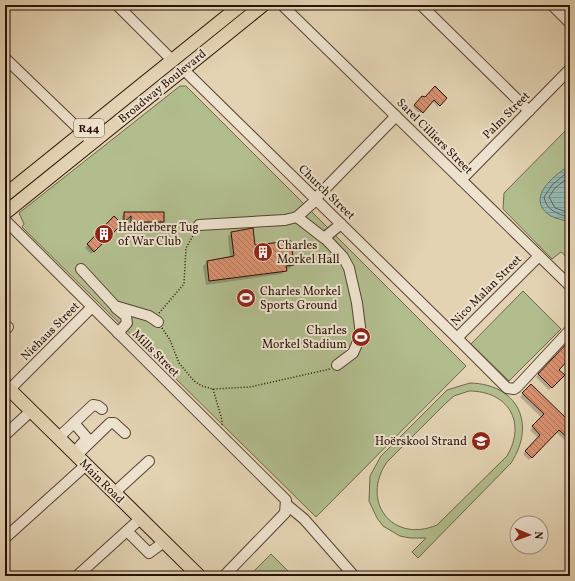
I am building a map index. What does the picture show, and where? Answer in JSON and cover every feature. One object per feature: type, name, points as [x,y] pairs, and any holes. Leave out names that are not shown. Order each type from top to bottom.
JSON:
[{"type":"main road","name":"Broadway Boulevard","points":[[5,213],[173,61],[241,5]]},
{"type":"main road","name":"Broadway Boulevard","points":[[5,195],[183,69],[263,5]]},
{"type":"main road","name":"Main Road","points":[[7,387],[164,542],[195,575]]},
{"type":"street","points":[[117,5],[173,61]]},
{"type":"street","name":"Sarel Cilliers Street","points":[[282,5],[570,286]]},
{"type":"street","points":[[421,5],[529,111]]},
{"type":"street","points":[[552,5],[570,23]]},
{"type":"street","points":[[5,58],[87,138]]},
{"type":"street","name":"Church Street","points":[[183,69],[507,388],[510,389],[517,387],[570,330]]},
{"type":"street","name":"Palm Street","points":[[461,180],[570,69]]},
{"type":"street","points":[[199,226],[285,220],[297,217],[396,116]]},
{"type":"street","points":[[297,217],[325,238],[343,257],[349,268],[357,303],[361,335],[353,353],[337,366]]},
{"type":"street","name":"Mills Street","points":[[5,220],[284,496],[287,505],[304,519],[354,576]]},
{"type":"street","points":[[325,238],[341,224]]},
{"type":"street","name":"Nico Malan Street","points":[[454,336],[540,256]]},
{"type":"street","points":[[81,270],[126,316],[127,323],[118,333]]},
{"type":"street","points":[[115,306],[148,316],[158,322]]},
{"type":"street","name":"Niehaus Street","points":[[7,387],[92,307]]},
{"type":"street","points":[[58,438],[93,405],[96,405],[102,409]]},
{"type":"street","points":[[5,435],[31,411]]},
{"type":"street","points":[[74,423],[85,434],[87,439],[75,454]]},
{"type":"street","points":[[75,454],[110,423],[114,423],[125,433]]},
{"type":"street","points":[[114,493],[149,461]]},
{"type":"street","points":[[5,538],[86,465]]},
{"type":"street","points":[[224,576],[285,513],[287,505]]},
{"type":"street","points":[[77,576],[140,519]]},
{"type":"street","points":[[127,531],[149,553],[164,542]]},
{"type":"path","points":[[199,226],[186,248],[184,284],[156,316],[158,322],[170,340],[179,363],[194,381],[202,386],[213,389],[250,387],[328,370],[337,366]]},
{"type":"path","points":[[213,389],[222,420],[222,427],[218,432]]},
{"type":"green space","name":"Charles Morkel Sports Ground","points":[[180,86],[186,86],[466,366],[316,517],[22,227],[24,224],[19,213]]},
{"type":"green space","points":[[570,126],[570,260],[561,252],[552,259],[503,209],[504,193]]},
{"type":"green space","points":[[523,291],[561,329],[509,381],[471,344]]},
{"type":"green space","points":[[470,383],[486,385],[500,390],[510,398],[518,408],[522,420],[522,434],[519,448],[511,463],[418,558],[412,552],[426,538],[410,538],[400,536],[383,526],[377,518],[369,501],[370,476],[381,456],[447,390]],"holes":[[[469,391],[483,392],[494,396],[503,403],[510,411],[514,420],[515,432],[513,443],[507,456],[437,525],[421,529],[406,529],[394,524],[385,515],[379,504],[377,491],[380,477],[387,462],[454,396]]]},
{"type":"green space","points":[[271,554],[293,576],[249,576]]},
{"type":"water","points":[[570,165],[570,222],[549,215],[542,208],[540,201],[541,194],[550,180]]},
{"type":"building","points":[[435,86],[447,98],[440,106],[434,100],[423,113],[414,105],[422,96],[425,97]]},
{"type":"building","points":[[124,212],[164,212],[164,222],[137,222],[137,224],[131,224],[131,216],[124,222]]},
{"type":"building","name":"Helderberg Tug of War Club","points":[[114,216],[122,224],[94,252],[87,244]]},
{"type":"building","name":"Charles Morkel Hall","points":[[253,228],[255,245],[291,241],[294,265],[286,266],[287,271],[209,281],[207,261],[234,256],[231,232]]},
{"type":"building","points":[[570,340],[570,358],[559,370],[565,375],[552,388],[538,374]]},
{"type":"building","points":[[531,384],[570,422],[570,440],[559,430],[532,458],[525,451],[540,435],[532,426],[544,414],[522,393]]},
{"type":"place","name":"Helderberg Tug of War Club","points":[[104,234]]},
{"type":"place","name":"Charles Morkel Hall","points":[[263,252]]},
{"type":"place","name":"Charles Morkel Sports Ground","points":[[246,298]]},
{"type":"place","name":"Charles Morkel Stadium","points":[[361,337]]},
{"type":"place","name":"Hoërskool Strand","points":[[481,441]]}]
